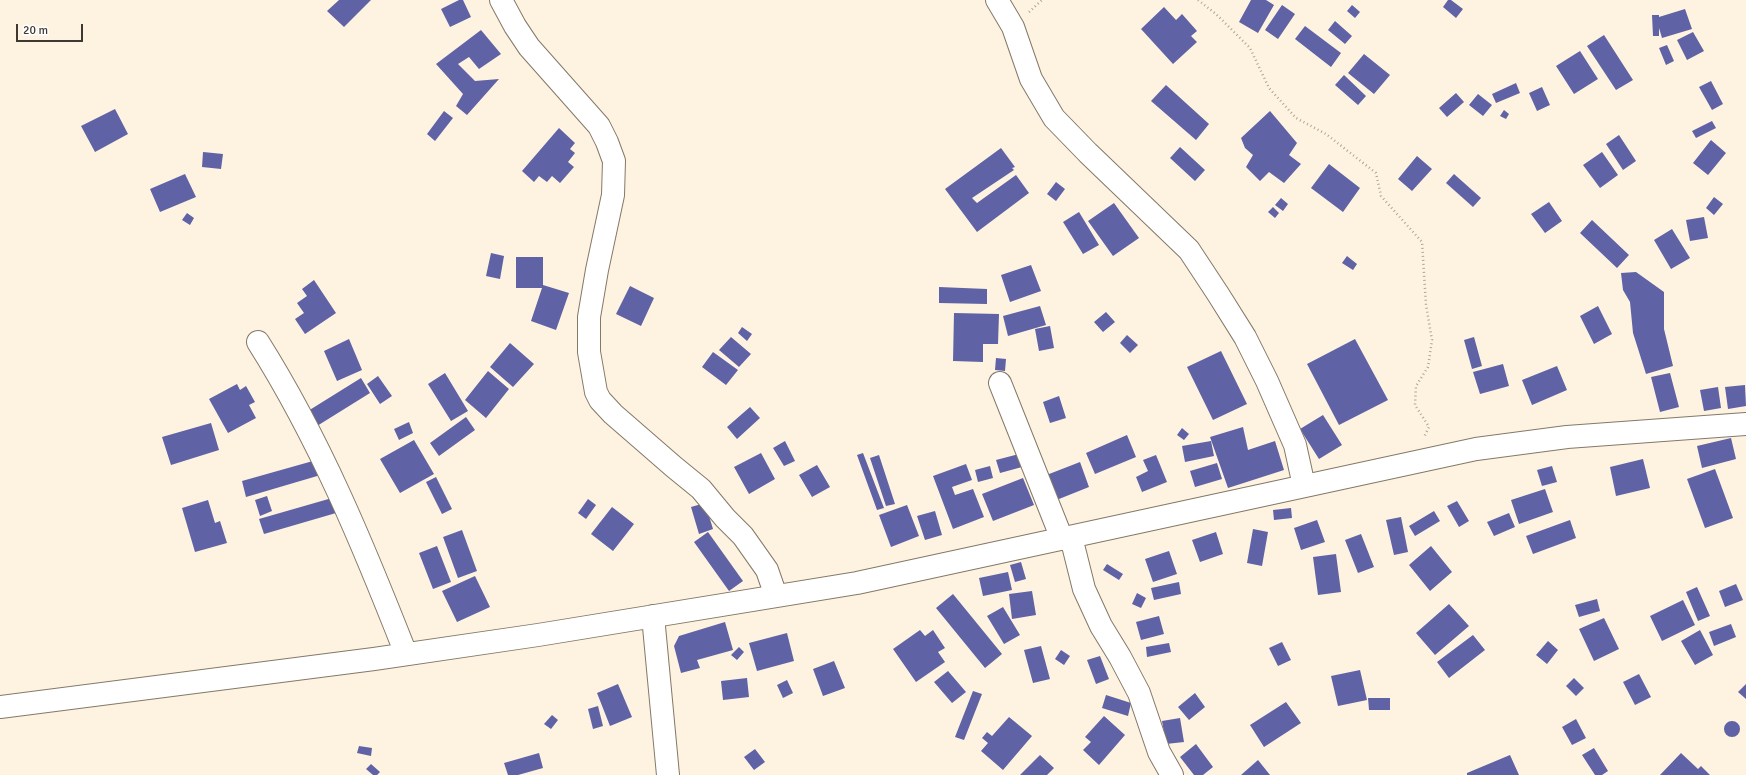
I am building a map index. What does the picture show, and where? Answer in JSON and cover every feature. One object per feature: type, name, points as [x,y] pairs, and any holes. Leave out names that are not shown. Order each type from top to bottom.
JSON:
[{"type":"street","points":[[501,0],[514,26],[529,47],[599,126],[614,161],[613,195],[589,317],[588,352],[596,392],[600,400],[613,414],[701,489],[725,518],[743,536],[768,570],[776,596]]},
{"type":"street","points":[[997,0],[1012,27],[1030,79],[1054,118],[1088,153],[1189,250],[1218,294],[1245,337],[1267,381],[1295,445],[1304,486]]},
{"type":"street","points":[[258,342],[275,368],[328,468],[368,557],[406,654]]},
{"type":"street","points":[[1000,383],[1067,538],[1084,589],[1101,626],[1120,657],[1139,693],[1159,752],[1172,775]]},
{"type":"street","points":[[0,707],[406,654],[857,583],[1476,449],[1519,442],[1746,424]]},
{"type":"street","points":[[653,616],[668,775]]},
{"type":"path","points":[[1198,0],[1216,14],[1250,48],[1269,88],[1296,118],[1326,134],[1376,173],[1381,196],[1422,242],[1426,305],[1432,340],[1428,367],[1416,386],[1415,405],[1429,427],[1411,463]]},
{"type":"building","points":[[339,0],[371,0],[344,27],[327,11]]},
{"type":"building","points":[[459,0],[463,0],[471,17],[450,27],[441,9]]},
{"type":"building","points":[[1251,0],[1266,0],[1274,5],[1258,33],[1239,22]]},
{"type":"building","points":[[1448,0],[1451,0],[1463,9],[1456,18],[1443,7]]},
{"type":"building","points":[[1282,5],[1295,14],[1278,39],[1265,30]]},
{"type":"building","points":[[1352,5],[1360,12],[1355,18],[1347,11]]},
{"type":"building","points":[[1164,7],[1176,20],[1182,14],[1197,31],[1191,36],[1197,42],[1173,64],[1141,29]]},
{"type":"building","points":[[1685,9],[1692,29],[1662,38],[1659,28],[1659,36],[1653,36],[1652,15],[1659,15],[1659,17]]},
{"type":"building","points":[[1335,21],[1352,36],[1345,44],[1328,30]]},
{"type":"building","points":[[1305,26],[1341,53],[1331,67],[1295,39]]},
{"type":"building","points":[[481,30],[501,54],[479,69],[469,57],[458,64],[475,81],[499,79],[467,115],[456,106],[463,94],[436,64]]},
{"type":"building","points":[[1693,32],[1704,51],[1687,60],[1677,40]]},
{"type":"building","points":[[1604,35],[1633,80],[1616,90],[1587,46]]},
{"type":"building","points":[[1667,45],[1674,61],[1666,65],[1659,48]]},
{"type":"building","points":[[1580,51],[1598,79],[1574,94],[1556,66]]},
{"type":"building","points":[[1364,54],[1390,75],[1374,94],[1348,73]]},
{"type":"building","points":[[1344,75],[1366,96],[1358,105],[1335,85]]},
{"type":"building","points":[[1711,81],[1723,104],[1712,110],[1699,87]]},
{"type":"building","points":[[1516,83],[1520,93],[1496,103],[1492,94]]},
{"type":"building","points":[[1166,85],[1209,124],[1196,140],[1151,101]]},
{"type":"building","points":[[1542,87],[1550,105],[1537,111],[1529,93]]},
{"type":"building","points":[[1456,93],[1464,102],[1447,117],[1439,108]]},
{"type":"building","points":[[1478,94],[1492,105],[1483,116],[1469,105]]},
{"type":"building","points":[[115,109],[128,134],[95,152],[81,126]]},
{"type":"building","points":[[1504,110],[1509,114],[1506,119],[1500,116]]},
{"type":"building","points":[[444,111],[453,118],[435,141],[427,134]]},
{"type":"building","points":[[1270,111],[1297,143],[1289,155],[1301,164],[1284,183],[1269,172],[1260,181],[1246,167],[1253,155],[1245,148],[1241,138]]},
{"type":"building","points":[[1712,121],[1716,128],[1696,138],[1692,131]]},
{"type":"building","points":[[559,128],[575,143],[570,149],[575,153],[568,162],[574,167],[560,183],[552,176],[547,182],[539,176],[534,182],[522,171]]},
{"type":"building","points":[[1619,135],[1636,161],[1623,170],[1606,144]]},
{"type":"building","points":[[1711,140],[1726,153],[1708,175],[1693,163]]},
{"type":"building","points":[[1180,147],[1205,170],[1195,181],[1170,158]]},
{"type":"building","points":[[1001,148],[1015,167],[1012,168],[1014,170],[972,198],[977,203],[1016,175],[1029,193],[977,232],[945,189]]},
{"type":"building","points":[[203,152],[223,154],[221,169],[202,167]]},
{"type":"building","points":[[1602,152],[1618,175],[1600,188],[1583,165]]},
{"type":"building","points":[[1417,156],[1432,169],[1412,191],[1398,179]]},
{"type":"building","points":[[1329,164],[1360,188],[1343,212],[1311,188]]},
{"type":"building","points":[[185,174],[196,197],[160,212],[150,189]]},
{"type":"building","points":[[1454,174],[1481,198],[1473,207],[1446,183]]},
{"type":"building","points":[[1056,182],[1065,189],[1056,201],[1047,194]]},
{"type":"building","points":[[1714,197],[1723,204],[1714,215],[1706,208]]},
{"type":"building","points":[[1281,198],[1288,204],[1283,211],[1275,205]]},
{"type":"building","points":[[1549,202],[1562,221],[1545,233],[1531,214]]},
{"type":"building","points":[[1114,203],[1139,238],[1113,256],[1088,221]]},
{"type":"building","points":[[1273,207],[1279,213],[1275,218],[1268,212]]},
{"type":"building","points":[[1079,212],[1099,245],[1083,254],[1063,222]]},
{"type":"building","points":[[187,213],[194,218],[190,225],[182,220]]},
{"type":"building","points":[[1704,217],[1708,238],[1690,241],[1686,220]]},
{"type":"building","points":[[1592,220],[1629,255],[1617,268],[1580,233]]},
{"type":"building","points":[[1672,229],[1690,258],[1671,269],[1654,240]]},
{"type":"building","points":[[491,253],[504,256],[500,279],[486,276]]},
{"type":"building","points":[[1347,256],[1357,264],[1353,270],[1342,263]]},
{"type":"building","points":[[516,257],[543,257],[543,285],[569,293],[556,330],[531,321],[542,288],[516,288]]},
{"type":"building","points":[[1031,265],[1041,291],[1010,302],[1001,275]]},
{"type":"building","points":[[1636,272],[1664,292],[1664,329],[1673,366],[1646,374],[1633,333],[1630,302],[1623,290],[1621,273]]},
{"type":"building","points":[[314,280],[336,313],[305,334],[295,319],[304,313],[297,303],[307,296],[302,289]]},
{"type":"building","points":[[630,286],[654,298],[641,326],[616,314]]},
{"type":"building","points":[[939,287],[987,289],[987,304],[939,303]]},
{"type":"building","points":[[1040,306],[1046,325],[1008,336],[1003,316]]},
{"type":"building","points":[[1598,306],[1612,334],[1594,344],[1580,316]]},
{"type":"building","points":[[1106,312],[1115,322],[1103,332],[1094,322]]},
{"type":"building","points":[[954,313],[999,314],[998,344],[983,344],[983,362],[953,361]]},
{"type":"building","points":[[1050,326],[1054,348],[1039,351],[1035,329]]},
{"type":"building","points":[[742,327],[752,334],[747,341],[738,333]]},
{"type":"building","points":[[1127,335],[1138,345],[1130,353],[1120,343]]},
{"type":"building","points":[[731,337],[751,354],[739,367],[719,350]]},
{"type":"building","points":[[1474,337],[1482,366],[1472,369],[1464,340]]},
{"type":"building","points":[[349,339],[362,370],[337,381],[324,351]]},
{"type":"building","points":[[1355,339],[1388,400],[1339,425],[1307,364]]},
{"type":"building","points":[[510,343],[534,364],[513,387],[490,367]]},
{"type":"building","points":[[1221,351],[1247,404],[1213,420],[1187,367]]},
{"type":"building","points":[[713,352],[738,370],[726,385],[702,367]]},
{"type":"building","points":[[996,358],[1006,359],[1005,371],[995,370]]},
{"type":"building","points":[[1503,364],[1509,386],[1480,394],[1473,372]]},
{"type":"building","points":[[1557,366],[1567,390],[1532,405],[1522,380]]},
{"type":"building","points":[[488,371],[509,389],[486,418],[465,400]]},
{"type":"building","points":[[445,373],[468,411],[451,421],[428,384]]},
{"type":"building","points":[[1670,373],[1679,407],[1660,412],[1651,377]]},
{"type":"building","points":[[378,376],[392,396],[380,404],[367,384]]},
{"type":"building","points":[[361,378],[370,393],[317,426],[308,411]]},
{"type":"building","points":[[237,384],[240,390],[246,386],[255,402],[249,405],[256,418],[228,433],[209,399]]},
{"type":"building","points":[[1745,385],[1746,406],[1728,409],[1725,387]]},
{"type":"building","points":[[1718,387],[1721,408],[1704,411],[1700,390]]},
{"type":"building","points":[[1059,396],[1066,418],[1050,423],[1043,402]]},
{"type":"building","points":[[750,407],[760,418],[737,439],[727,427]]},
{"type":"building","points":[[1323,415],[1342,445],[1319,459],[1300,429]]},
{"type":"building","points":[[466,417],[475,430],[439,456],[430,443]]},
{"type":"building","points":[[409,422],[413,433],[399,440],[394,429]]},
{"type":"building","points":[[211,423],[219,450],[171,465],[162,437]]},
{"type":"building","points":[[1243,427],[1248,450],[1275,441],[1284,470],[1228,488],[1210,437]]},
{"type":"building","points":[[1182,428],[1189,434],[1184,440],[1177,435]]},
{"type":"building","points":[[1127,435],[1136,457],[1095,474],[1086,453]]},
{"type":"building","points":[[1731,438],[1736,459],[1702,468],[1697,446]]},
{"type":"building","points":[[414,440],[434,474],[400,493],[380,459]]},
{"type":"building","points":[[785,441],[795,461],[784,466],[773,448]]},
{"type":"building","points":[[1211,441],[1214,456],[1185,462],[1182,446]]},
{"type":"building","points":[[761,453],[775,479],[749,494],[734,467]]},
{"type":"building","points":[[863,453],[884,508],[877,510],[857,455]]},
{"type":"building","points":[[1019,454],[1022,467],[1000,473],[996,460]]},
{"type":"building","points":[[879,455],[895,504],[886,506],[870,458]]},
{"type":"building","points":[[1156,455],[1167,482],[1142,492],[1136,477],[1148,471],[1143,460]]},
{"type":"building","points":[[320,459],[324,474],[246,497],[242,481]]},
{"type":"building","points":[[1643,459],[1650,488],[1616,496],[1610,467]]},
{"type":"building","points":[[1080,462],[1089,487],[1054,501],[1044,476]]},
{"type":"building","points":[[1217,463],[1222,479],[1195,487],[1190,471]]},
{"type":"building","points":[[966,464],[972,480],[952,487],[955,495],[973,489],[984,517],[953,529],[933,476]]},
{"type":"building","points":[[817,465],[830,487],[812,497],[799,475]]},
{"type":"building","points":[[990,466],[993,478],[978,482],[975,470]]},
{"type":"building","points":[[1552,466],[1557,482],[1542,486],[1537,470]]},
{"type":"building","points":[[1715,469],[1733,518],[1705,528],[1687,479]]},
{"type":"building","points":[[436,477],[452,509],[442,514],[426,482]]},
{"type":"building","points":[[1023,478],[1034,505],[993,521],[982,494]]},
{"type":"building","points":[[1545,489],[1553,512],[1519,524],[1511,500]]},
{"type":"building","points":[[267,496],[272,511],[260,516],[255,500]]},
{"type":"building","points":[[332,498],[336,513],[264,534],[259,519]]},
{"type":"building","points":[[588,499],[596,505],[586,519],[578,513]]},
{"type":"building","points":[[208,500],[215,523],[220,521],[227,543],[195,552],[182,508]]},
{"type":"building","points":[[1457,501],[1469,521],[1459,527],[1447,506]]},
{"type":"building","points":[[705,503],[713,529],[699,534],[691,507]]},
{"type":"building","points":[[907,505],[919,536],[891,547],[879,515]]},
{"type":"building","points":[[612,507],[634,524],[613,551],[591,534]]},
{"type":"building","points":[[1291,508],[1292,518],[1274,520],[1273,510]]},
{"type":"building","points":[[935,511],[942,535],[925,540],[917,516]]},
{"type":"building","points":[[1434,511],[1440,521],[1415,536],[1409,526]]},
{"type":"building","points":[[1509,513],[1515,527],[1494,536],[1487,522]]},
{"type":"building","points":[[1401,517],[1408,552],[1394,555],[1386,520]]},
{"type":"building","points":[[1317,520],[1325,542],[1301,550],[1294,528]]},
{"type":"building","points":[[1570,520],[1576,538],[1533,554],[1526,536]]},
{"type":"building","points":[[1253,529],[1268,532],[1262,566],[1247,563]]},
{"type":"building","points":[[462,530],[477,571],[458,578],[443,537]]},
{"type":"building","points":[[708,532],[743,581],[729,591],[694,542]]},
{"type":"building","points":[[1216,532],[1223,554],[1200,562],[1192,540]]},
{"type":"building","points":[[1361,534],[1374,567],[1358,573],[1345,540]]},
{"type":"building","points":[[437,546],[451,582],[433,589],[419,553]]},
{"type":"building","points":[[1431,546],[1452,572],[1430,591],[1409,565]]},
{"type":"building","points":[[1169,551],[1177,574],[1153,582],[1145,559]]},
{"type":"building","points":[[1336,554],[1341,592],[1318,595],[1313,557]]},
{"type":"building","points":[[1021,562],[1026,579],[1015,582],[1010,565]]},
{"type":"building","points":[[1107,564],[1123,574],[1119,580],[1103,570]]},
{"type":"building","points":[[1008,572],[1012,590],[983,596],[979,578]]},
{"type":"building","points":[[475,576],[490,607],[457,622],[442,591]]},
{"type":"building","points":[[1179,582],[1181,594],[1154,600],[1151,588]]},
{"type":"building","points":[[1736,584],[1743,600],[1725,607],[1719,591]]},
{"type":"building","points":[[1697,587],[1710,616],[1698,621],[1686,592]]},
{"type":"building","points":[[1032,591],[1036,615],[1012,619],[1009,594]]},
{"type":"building","points":[[1137,593],[1146,598],[1141,608],[1132,604]]},
{"type":"building","points":[[953,594],[1002,654],[985,668],[936,608]]},
{"type":"building","points":[[1597,599],[1600,611],[1579,617],[1575,605]]},
{"type":"building","points":[[1683,600],[1695,625],[1662,641],[1650,616]]},
{"type":"building","points":[[1449,604],[1469,626],[1435,655],[1416,633]]},
{"type":"building","points":[[1003,607],[1020,635],[1004,644],[987,616]]},
{"type":"building","points":[[1159,616],[1164,634],[1141,640],[1136,622]]},
{"type":"building","points":[[1604,618],[1619,649],[1594,661],[1579,629]]},
{"type":"building","points":[[725,622],[733,650],[697,660],[700,668],[681,673],[674,646],[679,636]]},
{"type":"building","points":[[1731,624],[1736,637],[1714,646],[1709,632]]},
{"type":"building","points":[[920,630],[925,636],[933,630],[945,648],[938,652],[945,662],[916,682],[893,649]]},
{"type":"building","points":[[1700,630],[1713,655],[1695,665],[1681,641]]},
{"type":"building","points":[[787,633],[794,661],[757,671],[749,643]]},
{"type":"building","points":[[1473,635],[1485,650],[1449,678],[1437,662]]},
{"type":"building","points":[[1548,641],[1558,650],[1547,664],[1536,655]]},
{"type":"building","points":[[1282,642],[1291,660],[1278,666],[1269,648]]},
{"type":"building","points":[[1169,643],[1171,652],[1147,657],[1146,647]]},
{"type":"building","points":[[1041,646],[1050,679],[1033,683],[1024,650]]},
{"type":"building","points":[[739,647],[744,652],[737,660],[731,655]]},
{"type":"building","points":[[1061,650],[1070,656],[1064,665],[1055,659]]},
{"type":"building","points":[[1100,656],[1109,679],[1096,684],[1087,660]]},
{"type":"building","points":[[834,661],[845,688],[823,696],[813,669]]},
{"type":"building","points":[[1360,670],[1367,700],[1338,706],[1331,676]]},
{"type":"building","points":[[948,671],[966,692],[952,703],[934,682]]},
{"type":"building","points":[[1639,674],[1651,697],[1635,705],[1623,682]]},
{"type":"building","points":[[747,678],[749,697],[723,700],[721,681]]},
{"type":"building","points":[[1574,678],[1584,688],[1576,696],[1566,686]]},
{"type":"building","points":[[787,680],[793,693],[783,698],[777,685]]},
{"type":"building","points":[[618,684],[632,717],[610,726],[597,693]]},
{"type":"building","points":[[1746,684],[1746,699],[1738,692]]},
{"type":"building","points":[[973,691],[982,694],[964,740],[955,737]]},
{"type":"building","points":[[1195,693],[1205,707],[1189,720],[1178,707]]},
{"type":"building","points":[[1106,695],[1131,703],[1128,716],[1102,708]]},
{"type":"building","points":[[1368,698],[1390,698],[1390,710],[1369,710]]},
{"type":"building","points":[[1286,702],[1301,723],[1264,747],[1250,725]]},
{"type":"building","points":[[598,706],[603,726],[593,729],[588,709]]},
{"type":"building","points":[[552,715],[558,720],[551,729],[544,724]]},
{"type":"building","points":[[1104,716],[1125,735],[1099,765],[1083,750],[1091,742],[1085,737]]},
{"type":"building","points":[[1009,717],[1032,736],[1003,770],[981,751],[988,743],[982,738],[987,732],[992,736]]},
{"type":"building","points":[[1180,718],[1184,742],[1166,744],[1162,721]]},
{"type":"building","points":[[1576,719],[1586,738],[1572,745],[1562,727]]},
{"type":"building","points":[[1732,721],[1739,726],[1740,729],[1735,736],[1732,737],[1725,732],[1724,729],[1729,722]]},
{"type":"building","points":[[1196,744],[1213,767],[1203,775],[1194,775],[1180,757]]},
{"type":"building","points":[[359,746],[372,748],[371,756],[357,753]]},
{"type":"building","points":[[1594,748],[1608,771],[1602,775],[1595,775],[1582,755]]},
{"type":"building","points":[[755,749],[765,762],[754,770],[744,757]]},
{"type":"building","points":[[539,753],[543,768],[518,775],[508,775],[504,763]]},
{"type":"building","points":[[1681,753],[1698,769],[1701,766],[1710,775],[1660,775]]},
{"type":"building","points":[[1040,755],[1054,768],[1047,775],[1020,775]]},
{"type":"building","points":[[1510,755],[1519,775],[1467,775],[1467,773]]},
{"type":"building","points":[[1258,760],[1270,775],[1241,775]]},
{"type":"building","points":[[371,764],[380,772],[377,775],[373,775],[366,769]]}]
